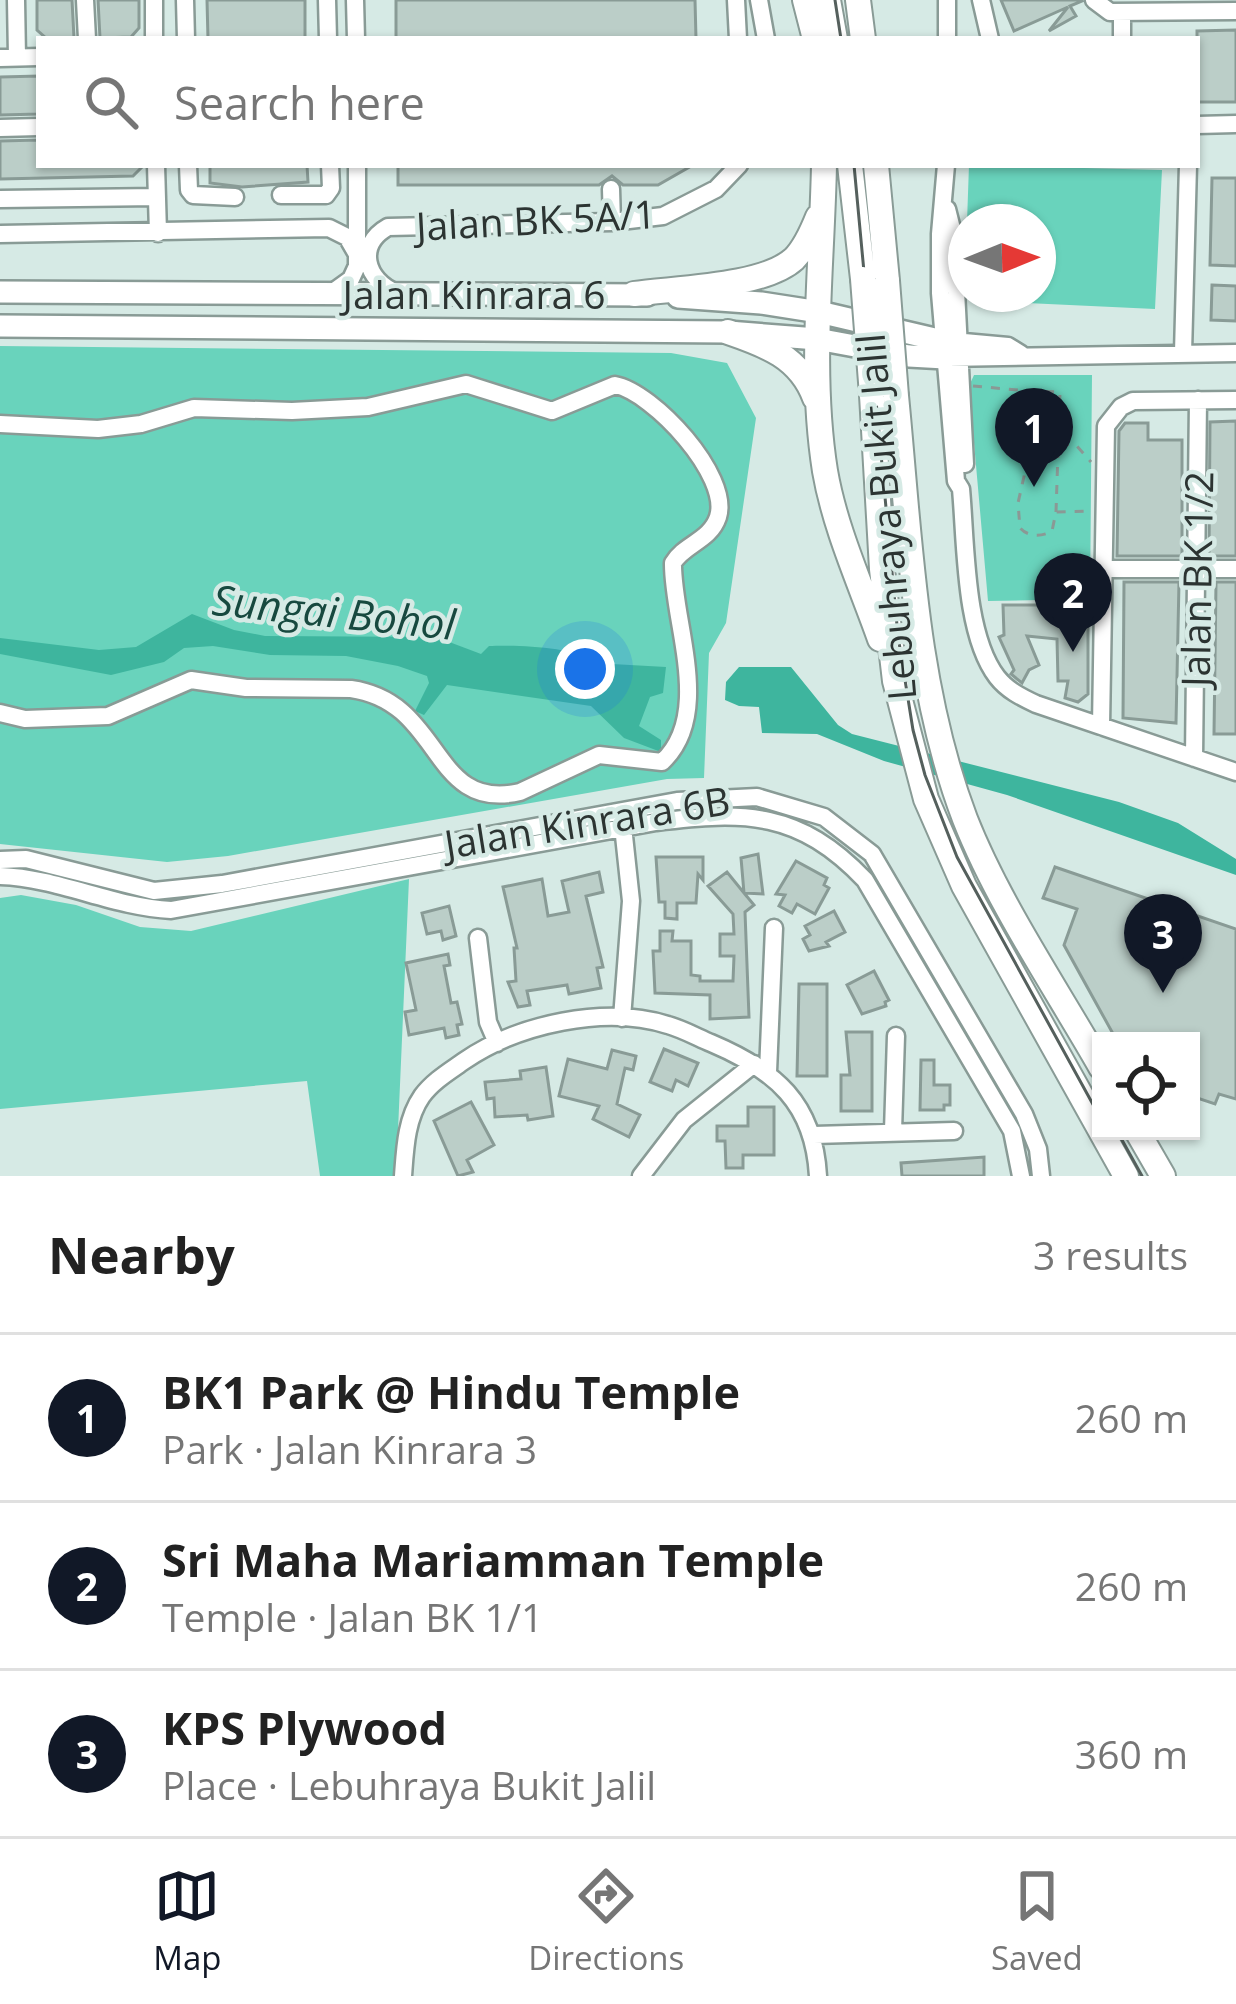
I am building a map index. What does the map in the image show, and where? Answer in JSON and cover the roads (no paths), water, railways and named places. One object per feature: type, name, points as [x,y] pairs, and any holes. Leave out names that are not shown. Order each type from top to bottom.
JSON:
[{"type":"highway","points":[[805,0],[814,36]]},
{"type":"highway","points":[[828,0],[834,36]]},
{"type":"highway","points":[[857,0],[863,36]]},
{"type":"highway","points":[[824,168],[818,406],[833,506],[895,681]]},
{"type":"highway","name":"Lebuhraya Bukit Jalil","points":[[851,168],[875,280]]},
{"type":"highway","name":"Lebuhraya Bukit Jalil","points":[[876,168],[875,280],[884,396],[938,731],[979,851],[1092,1051]]},
{"type":"highway","points":[[634,294],[776,270],[804,246],[824,204]]},
{"type":"highway","points":[[728,332],[784,356],[805,377],[818,406]]},
{"type":"highway","name":"Lebuhraya Bukit Jalil","points":[[884,396],[881,569],[895,681],[926,800],[964,886],[1126,1176]]},
{"type":"highway","points":[[1142,1140],[1163,1176]]},
{"type":"main road","name":"Jalan Kinrara 6","points":[[0,292],[634,294],[819,312],[953,350]]},
{"type":"main road","name":"Jalan Kinrara 6","points":[[0,326],[728,332],[818,339],[909,356],[953,350]]},
{"type":"street","points":[[9,57],[16,0]]},
{"type":"street","points":[[86,0],[86,36]]},
{"type":"street","points":[[154,0],[154,36]]},
{"type":"street","points":[[185,0],[186,36]]},
{"type":"street","points":[[736,0],[738,36]]},
{"type":"street","points":[[759,0],[765,36]]},
{"type":"street","points":[[946,36],[947,0]]},
{"type":"street","points":[[981,0],[989,36]]},
{"type":"street","points":[[1094,0],[1102,9],[1122,12],[1197,6],[1236,11]]},
{"type":"street","points":[[328,7],[355,7]]},
{"type":"street","points":[[1122,12],[1122,36]]},
{"type":"street","points":[[1200,125],[1236,124]]},
{"type":"street","points":[[0,128],[36,127]]},
{"type":"street","points":[[281,195],[326,195],[331,188],[331,168]]},
{"type":"street","points":[[333,292],[351,279],[358,256],[357,168]]},
{"type":"street","name":"Jalan BK 5A/1","points":[[329,228],[347,213],[357,194],[370,214],[388,226],[612,222],[663,216],[716,189],[736,168]]},
{"type":"street","points":[[946,168],[940,234],[953,350],[956,481],[961,489],[974,617],[986,660],[996,676],[1021,697],[1236,772]]},
{"type":"street","points":[[1183,353],[1188,168]]},
{"type":"street","points":[[0,199],[188,173],[193,195],[235,197]]},
{"type":"street","points":[[157,179],[158,233]]},
{"type":"street","points":[[611,189],[612,222]]},
{"type":"street","name":"Jalan BK 5A/1","points":[[388,226],[373,238],[367,263],[373,277],[398,293]]},
{"type":"street","points":[[0,234],[329,228],[347,237],[358,256]]},
{"type":"street","points":[[953,350],[1008,358],[1022,354],[1236,353]]},
{"type":"street","points":[[0,424],[98,429],[141,424],[194,408],[368,407],[466,384],[552,411],[614,386],[640,394],[682,436],[712,476],[720,506],[712,529],[673,563],[688,687],[680,733],[662,762],[599,755],[520,792],[474,791],[461,785],[418,726],[395,704],[351,689],[246,688],[191,680],[108,716],[26,719],[0,713]]},
{"type":"street","name":"Jalan BK 1/2","points":[[1194,758],[1198,400]]},
{"type":"street","points":[[1101,727],[1104,439],[1112,416],[1132,401],[1236,400]]},
{"type":"street","points":[[1102,568],[1236,569]]},
{"type":"street","name":"Jalan Kinrara 6B","points":[[0,876],[35,878],[140,908],[171,910],[624,828],[694,800],[757,797],[824,817],[872,854],[1024,1114],[1038,1149],[1041,1176]]},
{"type":"street","name":"Jalan Kinrara 6B","points":[[0,860],[26,860],[154,891],[721,814],[779,821],[835,848],[866,880],[1012,1131],[1022,1176]]},
{"type":"street","points":[[622,1018],[631,901],[624,828]]},
{"type":"street","points":[[761,1068],[774,928]]},
{"type":"street","points":[[478,938],[488,1022],[497,1043]]},
{"type":"street","points":[[403,1176],[405,1138],[420,1099],[438,1080],[497,1043],[557,1022],[622,1018],[665,1024],[761,1068],[796,1102],[814,1135],[818,1176]]},
{"type":"street","points":[[893,1132],[896,1036]]},
{"type":"street","points":[[641,1176],[684,1120],[761,1068]]},
{"type":"street","points":[[1067,1076],[1117,1176]]},
{"type":"street","points":[[814,1135],[954,1132]]},
{"type":"tram line","points":[[835,0],[841,36]]},
{"type":"tram line","points":[[854,168],[898,636],[913,730],[957,857],[1092,1103]]},
{"type":"tram line","points":[[1122,1140],[1142,1176]]},
{"type":"place","name":"BK1 Park @ Hindu Temple","points":[[1034,487]]},
{"type":"place","name":"Sri Maha Mariamman Temple","points":[[1073,652]]},
{"type":"place","name":"KPS Plywood","points":[[1163,993]]},
{"type":"water label","name":"Sungai Bohol","points":[[334,611]]}]
